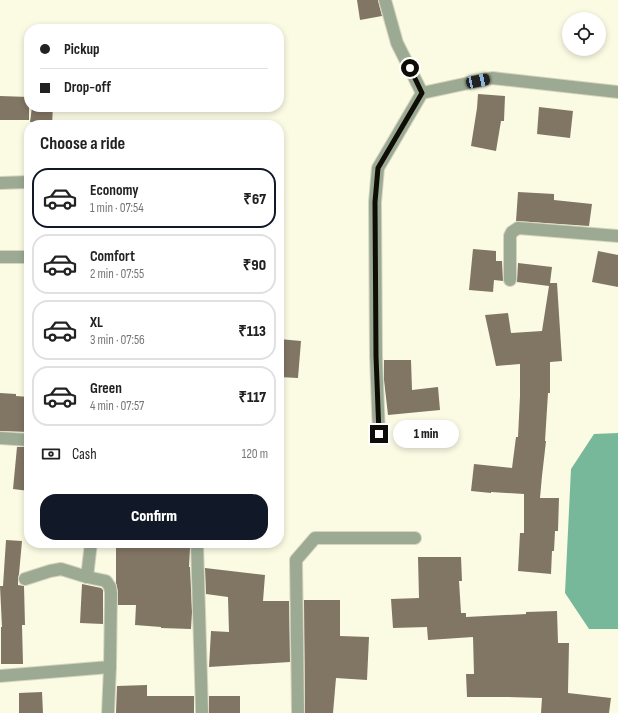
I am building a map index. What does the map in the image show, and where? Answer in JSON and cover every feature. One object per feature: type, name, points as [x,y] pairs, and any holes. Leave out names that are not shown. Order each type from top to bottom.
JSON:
[{"type":"street","points":[[385,0],[397,43],[422,93]]},
{"type":"street","points":[[379,434],[376,356],[375,202],[378,168],[422,93],[492,78],[618,92]]},
{"type":"street","points":[[0,183],[24,182]]},
{"type":"street","points":[[510,280],[510,236],[512,232],[518,228],[618,236]]},
{"type":"street","points":[[0,257],[24,257]]},
{"type":"street","points":[[0,438],[24,440]]},
{"type":"street","points":[[298,713],[296,560],[315,538],[415,538]]},
{"type":"street","points":[[87,577],[90,548]]},
{"type":"street","points":[[197,548],[202,713]]},
{"type":"street","points":[[25,579],[50,571],[61,570],[106,581],[110,587],[110,667],[108,713]]},
{"type":"street","points":[[0,676],[110,667]]},
{"type":"shaded area","points":[[618,433],[618,629],[589,629],[565,593],[571,469],[594,434]]},
{"type":"building","points":[[357,0],[378,0],[382,16],[360,20]]},
{"type":"building","points":[[478,94],[505,96],[504,121],[501,121],[496,151],[471,146]]},
{"type":"building","points":[[0,96],[24,97],[24,112],[29,112],[29,120],[0,120]]},
{"type":"building","points":[[539,107],[573,111],[570,138],[537,134]]},
{"type":"building","points":[[31,112],[53,112],[52,120],[30,120]]},
{"type":"building","points":[[518,192],[554,194],[554,200],[592,204],[589,226],[516,221]]},
{"type":"building","points":[[473,249],[496,251],[496,261],[502,261],[503,281],[494,280],[493,292],[469,290]]},
{"type":"building","points":[[598,251],[618,255],[618,287],[592,282]]},
{"type":"building","points":[[518,263],[552,267],[550,283],[557,283],[562,361],[550,362],[550,393],[548,393],[546,441],[540,498],[559,498],[558,531],[555,531],[551,574],[518,571],[520,533],[524,533],[524,494],[471,491],[474,464],[512,468],[516,437],[518,437],[520,364],[496,366],[485,315],[508,313],[511,333],[542,331],[549,286],[517,282]]},
{"type":"building","points":[[284,339],[301,341],[298,378],[284,377]]},
{"type":"building","points":[[384,360],[411,360],[412,390],[438,387],[440,410],[388,415],[384,380]]},
{"type":"building","points":[[0,393],[16,394],[16,396],[24,397],[24,432],[0,431]]},
{"type":"building","points":[[17,447],[24,447],[24,490],[13,489]]},
{"type":"building","points":[[6,540],[22,541],[18,585],[24,586],[25,625],[22,625],[23,664],[1,664],[2,627],[0,586],[3,586]]},
{"type":"building","points":[[116,548],[190,548],[189,567],[192,612],[191,629],[135,625],[136,605],[118,605],[116,583]]},
{"type":"building","points":[[418,557],[461,557],[462,581],[459,581],[461,613],[466,613],[466,617],[557,611],[558,643],[569,643],[568,693],[611,698],[609,713],[541,713],[542,698],[467,697],[466,674],[474,674],[473,637],[428,640],[427,627],[393,628],[391,599],[419,598]]},
{"type":"building","points":[[205,568],[265,575],[263,601],[289,601],[290,662],[209,667],[211,631],[229,632],[228,597],[206,594]]},
{"type":"building","points":[[82,584],[101,588],[103,590],[103,624],[80,623]]},
{"type":"building","points":[[304,600],[340,600],[340,636],[369,637],[367,680],[336,678],[333,713],[305,713]]},
{"type":"building","points":[[147,685],[147,696],[194,696],[194,713],[116,713],[117,686]]},
{"type":"building","points":[[42,692],[43,713],[19,713],[19,693]]},
{"type":"building","points":[[209,696],[240,696],[240,713],[209,713]]},
{"type":"route","points":[[379,434],[376,356],[375,202],[378,168],[422,93],[410,68]]}]
